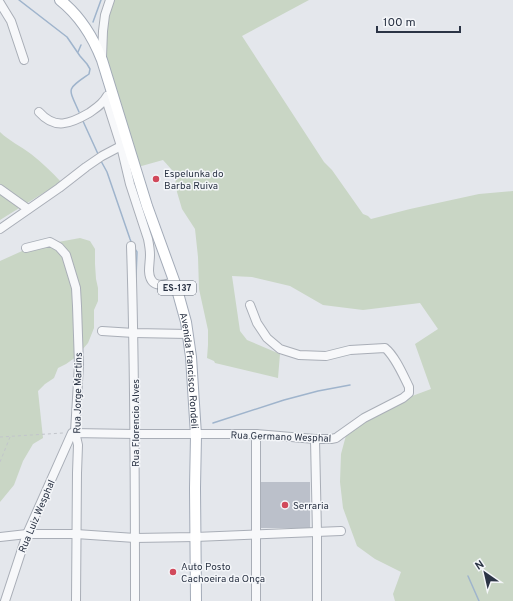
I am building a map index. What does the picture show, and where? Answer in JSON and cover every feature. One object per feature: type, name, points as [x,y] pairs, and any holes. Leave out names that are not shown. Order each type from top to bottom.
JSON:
[{"type":"main road","name":"Avenida Francisco Rondeli","points":[[60,0],[68,6],[80,20],[97,47],[147,206],[182,307],[191,357],[196,435],[196,601]]},
{"type":"street","points":[[102,60],[103,30],[105,15],[110,0]]},
{"type":"street","points":[[0,3],[11,21],[24,60]]},
{"type":"street","points":[[39,112],[44,118],[57,124],[72,122],[102,104],[111,89]]},
{"type":"street","points":[[106,99],[121,146],[130,184],[150,247],[150,276],[154,283],[160,285],[174,282]]},
{"type":"street","points":[[0,228],[59,188],[102,156],[121,146]]},
{"type":"street","points":[[0,189],[28,209]]},
{"type":"street","name":"Rua Jorge Martins","points":[[26,248],[50,242],[59,247],[66,255],[76,288],[78,365],[74,432],[78,445],[76,601]]},
{"type":"street","name":"Rua Florencio Alves","points":[[130,246],[134,333],[135,601]]},
{"type":"street","name":"Rua Germano Wesphal","points":[[74,432],[196,435],[256,434],[331,439],[336,438],[364,418],[407,395],[409,387],[389,351],[385,348],[350,350],[326,356],[299,355],[280,349],[267,338],[257,322],[250,305]]},
{"type":"street","points":[[102,331],[188,334]]},
{"type":"street","name":"Rua Luiz Wesphal","points":[[6,600],[27,534],[74,432]]},
{"type":"street","points":[[256,434],[256,601]]},
{"type":"street","points":[[315,439],[317,601]]},
{"type":"street","points":[[0,537],[27,534],[76,534],[135,538],[195,537],[341,531]]},
{"type":"path","points":[[0,437],[74,432]]},
{"type":"path","points":[[0,462],[10,437]]},
{"type":"green space","points":[[109,0],[309,0],[242,36],[324,162],[332,170],[363,214],[371,219],[479,194],[513,191],[513,601],[395,601],[393,594],[401,572],[375,559],[357,546],[343,508],[340,482],[341,454],[348,428],[396,402],[431,389],[415,344],[438,329],[420,303],[363,310],[323,305],[290,286],[252,277],[232,276],[240,331],[247,340],[280,354],[278,378],[215,363],[207,358],[208,330],[199,289],[195,229],[182,209],[172,170],[163,160],[138,167],[105,61]]},
{"type":"green space","points":[[0,132],[35,157],[61,182],[0,220]]},
{"type":"green space","points":[[80,238],[90,241],[95,249],[98,301],[94,310],[94,328],[88,343],[76,357],[58,368],[54,378],[38,391],[43,438],[33,444],[23,461],[14,485],[0,502],[0,261],[31,247]]},
{"type":"building","name":"Serraria","points":[[261,482],[310,482],[310,528],[260,528]]},
{"type":"waterway","points":[[19,0],[67,37],[90,69],[89,74],[76,83],[71,90],[79,112]]},
{"type":"waterway","points":[[93,22],[101,0]]},
{"type":"waterway","points":[[78,52],[81,45]]},
{"type":"waterway","points":[[82,119],[98,154]]},
{"type":"waterway","points":[[101,161],[107,172],[132,244]]},
{"type":"waterway","points":[[135,249],[137,252],[136,277]]},
{"type":"waterway","points":[[213,423],[284,400],[318,391],[350,385]]},
{"type":"waterway","points":[[468,576],[479,601]]},
{"type":"place","name":"Espelunka do Barba Ruiva","points":[[156,179]]},
{"type":"place","name":"Serraria","points":[[285,505]]},
{"type":"place","name":"Auto Posto Cachoeira da Onça","points":[[173,572]]}]
